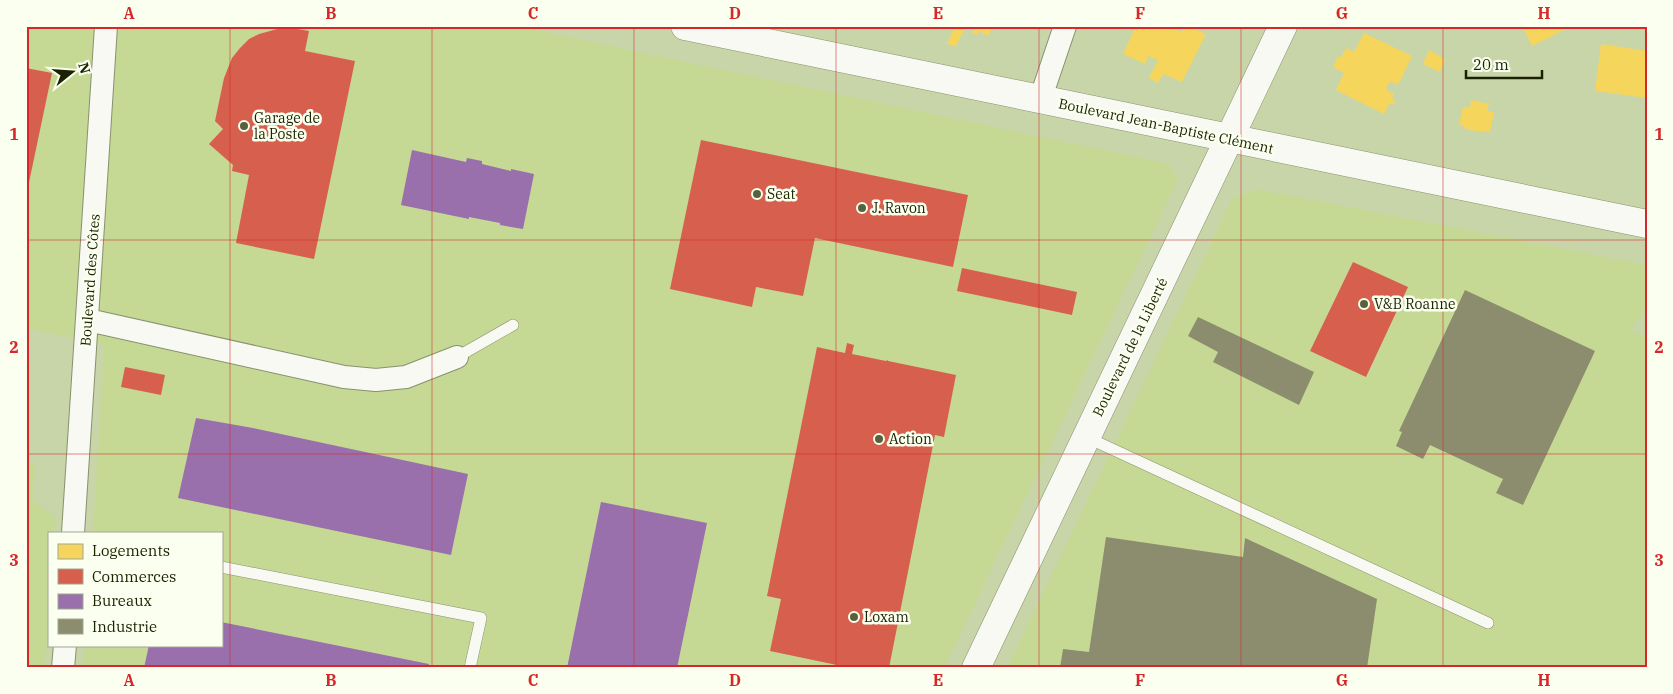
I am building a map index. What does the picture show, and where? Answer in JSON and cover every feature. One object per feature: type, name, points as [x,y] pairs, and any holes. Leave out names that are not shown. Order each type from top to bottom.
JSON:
[{"type":"main road","name":"Boulevard Jean-Baptiste Clément","points":[[685,26],[1229,140],[1647,224]]},
{"type":"main road","name":"Boulevard de la Liberté","points":[[976,668],[1283,26]]},
{"type":"street","name":"Boulevard des Côtes","points":[[73,532],[106,26]]},
{"type":"street","points":[[1040,100],[1065,26]]},
{"type":"street","points":[[88,320],[344,377],[376,380],[406,377],[457,357]]},
{"type":"street","points":[[63,668],[65,646]]},
{"type":"lane","points":[[457,357],[513,325]]},
{"type":"lane","points":[[1086,437],[1488,623]]},
{"type":"lane","points":[[222,567],[482,618],[470,668]]},
{"type":"shaded area","points":[[26,26],[516,26],[1169,164],[1177,181],[944,668],[84,668],[85,646],[222,646],[222,532],[93,532],[104,345],[26,328]]},
{"type":"shaded area","points":[[1256,189],[1647,265],[1647,308],[1631,330],[1647,337],[1647,668],[1007,668],[1232,199]]},
{"type":"shaded area","points":[[26,463],[36,465],[32,500],[55,517],[54,532],[48,532],[48,626],[45,668],[26,668]]},
{"type":"building: Logements","points":[[955,26],[966,26],[956,46],[947,44]]},
{"type":"building: Logements","points":[[968,26],[993,26],[988,36],[979,31],[977,35],[972,33],[974,29]]},
{"type":"building: Logements","points":[[1136,26],[1169,26],[1182,32],[1185,26],[1196,26],[1194,29],[1206,34],[1182,82],[1163,74],[1158,83],[1149,78],[1158,60],[1148,56],[1145,64],[1123,54]]},
{"type":"building: Logements","points":[[1522,26],[1572,26],[1532,46]]},
{"type":"building: Logements","points":[[1364,33],[1412,56],[1398,85],[1390,81],[1386,90],[1394,94],[1392,98],[1395,101],[1394,104],[1390,103],[1384,114],[1336,90],[1344,73],[1333,67],[1338,56],[1341,58],[1346,48],[1354,52]]},
{"type":"building: Logements","points":[[1601,44],[1647,51],[1647,98],[1595,91]]},
{"type":"building: Logements","points":[[1429,50],[1445,59],[1440,72],[1423,64]]},
{"type":"building: Logements","points":[[1471,100],[1489,104],[1487,111],[1494,112],[1490,132],[1465,129],[1464,126],[1459,125],[1463,107],[1470,107]]},
{"type":"building: Commerces","points":[[281,28],[309,31],[305,51],[355,61],[314,259],[236,243],[249,175],[232,171],[233,165],[209,144],[223,129],[215,121],[224,78],[232,58],[249,39]]},
{"type":"building: Commerces","points":[[26,68],[52,73],[27,192],[26,192]]},
{"type":"building: Commerces","points":[[701,140],[968,195],[953,267],[815,238],[803,296],[756,287],[752,307],[670,289]]},
{"type":"building: Commerces","points":[[1353,262],[1408,287],[1366,377],[1310,351]]},
{"type":"building: Commerces","points":[[962,268],[1077,292],[1072,315],[957,291]]},
{"type":"building: Commerces","points":[[847,343],[854,345],[852,354],[956,375],[944,437],[935,435],[889,668],[851,668],[770,651],[781,599],[767,596],[817,347],[845,353]]},
{"type":"building: Commerces","points":[[125,367],[165,375],[161,395],[121,387]]},
{"type":"building: Bureaux","points":[[412,150],[466,162],[467,158],[482,161],[482,164],[511,171],[511,169],[534,174],[523,229],[401,205]]},
{"type":"building: Bureaux","points":[[196,418],[253,428],[468,474],[451,555],[178,498]]},
{"type":"building: Bureaux","points":[[601,502],[707,523],[677,668],[567,668]]},
{"type":"building: Bureaux","points":[[222,622],[429,664],[428,668],[144,668],[149,646],[222,646]]},
{"type":"building: Industrie","points":[[1465,290],[1595,351],[1523,505],[1496,493],[1503,479],[1430,445],[1423,459],[1396,446],[1402,432],[1399,431]]},
{"type":"building: Industrie","points":[[1198,317],[1314,372],[1299,405],[1213,362],[1218,352],[1188,336]]},
{"type":"building: Industrie","points":[[1106,537],[1243,557],[1245,538],[1377,599],[1367,668],[1060,668],[1063,649],[1089,652]]},
{"type":"place","name":"Garage de la Poste","points":[[244,126]]},
{"type":"place","name":"Seat","points":[[757,194]]},
{"type":"place","name":"J. Ravon","points":[[862,208]]},
{"type":"place","name":"V&B Roanne","points":[[1364,304]]},
{"type":"place","name":"Action","points":[[879,439]]},
{"type":"place","name":"Loxam","points":[[854,617]]}]
